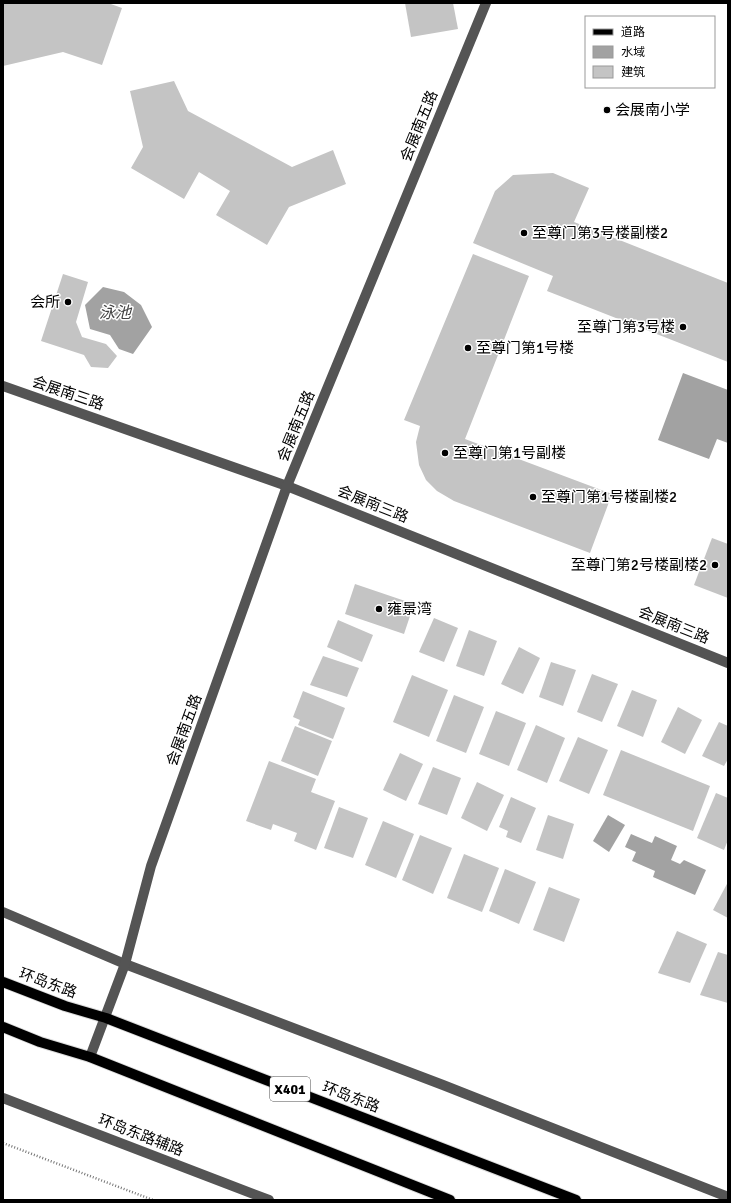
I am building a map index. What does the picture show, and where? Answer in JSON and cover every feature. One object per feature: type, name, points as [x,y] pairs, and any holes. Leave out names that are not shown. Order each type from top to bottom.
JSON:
[{"type":"main road","name":"环岛东路","points":[[3,982],[65,1006],[106,1018],[576,1200]]},
{"type":"main road","points":[[3,1027],[40,1042],[90,1057],[450,1200]]},
{"type":"street","name":"会展南五路","points":[[90,1057],[126,964],[151,866],[287,486],[486,3]]},
{"type":"street","name":"会展南三路","points":[[3,386],[287,486],[728,663]]},
{"type":"street","points":[[3,912],[126,964],[728,1196]]},
{"type":"street","name":"环岛东路辅路","points":[[3,1098],[268,1200]]},
{"type":"path","points":[[3,1143],[153,1200]]},
{"type":"water","name":"泳池","points":[[103,287],[124,292],[141,305],[152,327],[133,354],[119,349],[110,335],[90,329],[85,305]]},
{"type":"water","points":[[683,373],[728,390],[728,443],[717,439],[709,459],[658,440]]},
{"type":"water","points":[[608,815],[625,825],[609,852],[593,841]]},
{"type":"water","points":[[631,834],[652,843],[655,836],[677,846],[671,860],[680,864],[684,860],[706,870],[695,895],[653,877],[655,871],[632,861],[636,852],[625,847]]},
{"type":"building","points":[[3,3],[108,3],[122,8],[102,65],[63,52],[3,66]]},
{"type":"building","points":[[405,3],[453,3],[458,29],[411,37]]},
{"type":"building","points":[[174,81],[188,111],[292,167],[333,150],[346,184],[289,207],[267,245],[216,215],[230,191],[199,172],[184,199],[131,168],[143,147],[130,91]]},
{"type":"building","name":"至尊门第3号楼","points":[[553,173],[589,188],[574,222],[728,283],[728,362],[547,291],[553,276],[473,243],[495,191],[513,175]]},
{"type":"building","points":[[473,254],[529,276],[465,439],[612,494],[590,553],[454,501],[437,491],[426,480],[419,465],[416,442],[420,426],[404,420]]},
{"type":"building","name":"会所","points":[[63,274],[88,282],[76,322],[82,337],[106,344],[117,356],[108,368],[91,367],[84,355],[41,341]]},
{"type":"building","name":"至尊门第2号楼副楼2","points":[[712,538],[728,544],[728,598],[694,585]]},
{"type":"building","name":"雍景湾","points":[[355,584],[414,604],[404,634],[345,614]]},
{"type":"building","name":"雍景湾","points":[[434,618],[458,628],[444,662],[419,652]]},
{"type":"building","points":[[338,620],[373,635],[362,662],[327,647]]},
{"type":"building","name":"雍景湾","points":[[469,630],[497,641],[484,676],[456,666]]},
{"type":"building","points":[[519,647],[540,658],[523,694],[501,684]]},
{"type":"building","points":[[323,656],[359,668],[347,697],[310,685]]},
{"type":"building","points":[[551,662],[576,670],[563,706],[539,697]]},
{"type":"building","points":[[592,674],[618,684],[602,722],[577,712]]},
{"type":"building","points":[[412,675],[448,690],[429,737],[393,722]]},
{"type":"building","points":[[632,690],[657,700],[643,737],[617,726]]},
{"type":"building","points":[[303,691],[345,708],[333,739],[298,725],[300,720],[293,717]]},
{"type":"building","points":[[454,695],[484,707],[466,753],[436,741]]},
{"type":"building","points":[[678,707],[702,720],[685,754],[661,742]]},
{"type":"building","points":[[496,711],[526,723],[509,766],[479,754]]},
{"type":"building","points":[[719,722],[728,726],[728,759],[724,766],[702,756]]},
{"type":"building","points":[[536,725],[565,738],[547,783],[517,770]]},
{"type":"building","points":[[295,726],[332,741],[318,776],[281,761]]},
{"type":"building","points":[[578,737],[608,750],[589,794],[559,781]]},
{"type":"building","points":[[621,750],[710,786],[693,831],[603,795]]},
{"type":"building","points":[[400,753],[423,764],[406,801],[383,790]]},
{"type":"building","points":[[269,761],[316,779],[311,792],[335,801],[316,850],[294,841],[297,833],[273,824],[271,830],[246,821]]},
{"type":"building","points":[[433,767],[461,778],[447,815],[418,804]]},
{"type":"building","points":[[477,782],[504,795],[487,831],[461,818]]},
{"type":"building","points":[[716,793],[728,798],[728,840],[724,850],[697,838]]},
{"type":"building","points":[[511,797],[536,808],[521,843],[506,837],[508,831],[499,827]]},
{"type":"building","points":[[339,807],[368,818],[353,858],[324,848]]},
{"type":"building","points":[[548,815],[574,824],[563,859],[536,850]]},
{"type":"building","points":[[383,821],[414,834],[396,878],[365,865]]},
{"type":"building","points":[[420,835],[452,848],[433,894],[402,880]]},
{"type":"building","points":[[464,854],[499,868],[482,912],[447,898]]},
{"type":"building","points":[[505,869],[536,882],[519,924],[489,911]]},
{"type":"building","points":[[728,882],[728,918],[713,910]]},
{"type":"building","points":[[549,887],[580,899],[564,942],[533,930]]},
{"type":"building","points":[[677,931],[707,944],[690,983],[658,973]]},
{"type":"building","points":[[718,952],[728,955],[728,1003],[700,995]]},
{"type":"place","name":"会展南小学","points":[[607,110]]},
{"type":"place","name":"至尊门第3号楼副楼2","points":[[524,233]]},
{"type":"place","name":"会所","points":[[68,302]]},
{"type":"place","name":"至尊门第3号楼","points":[[683,327]]},
{"type":"place","name":"至尊门第1号楼","points":[[468,348]]},
{"type":"place","name":"至尊门第1号副楼","points":[[445,453]]},
{"type":"place","name":"至尊门第1号楼副楼2","points":[[533,497]]},
{"type":"place","name":"至尊门第2号楼副楼2","points":[[715,565]]},
{"type":"place","name":"雍景湾","points":[[379,609]]}]
